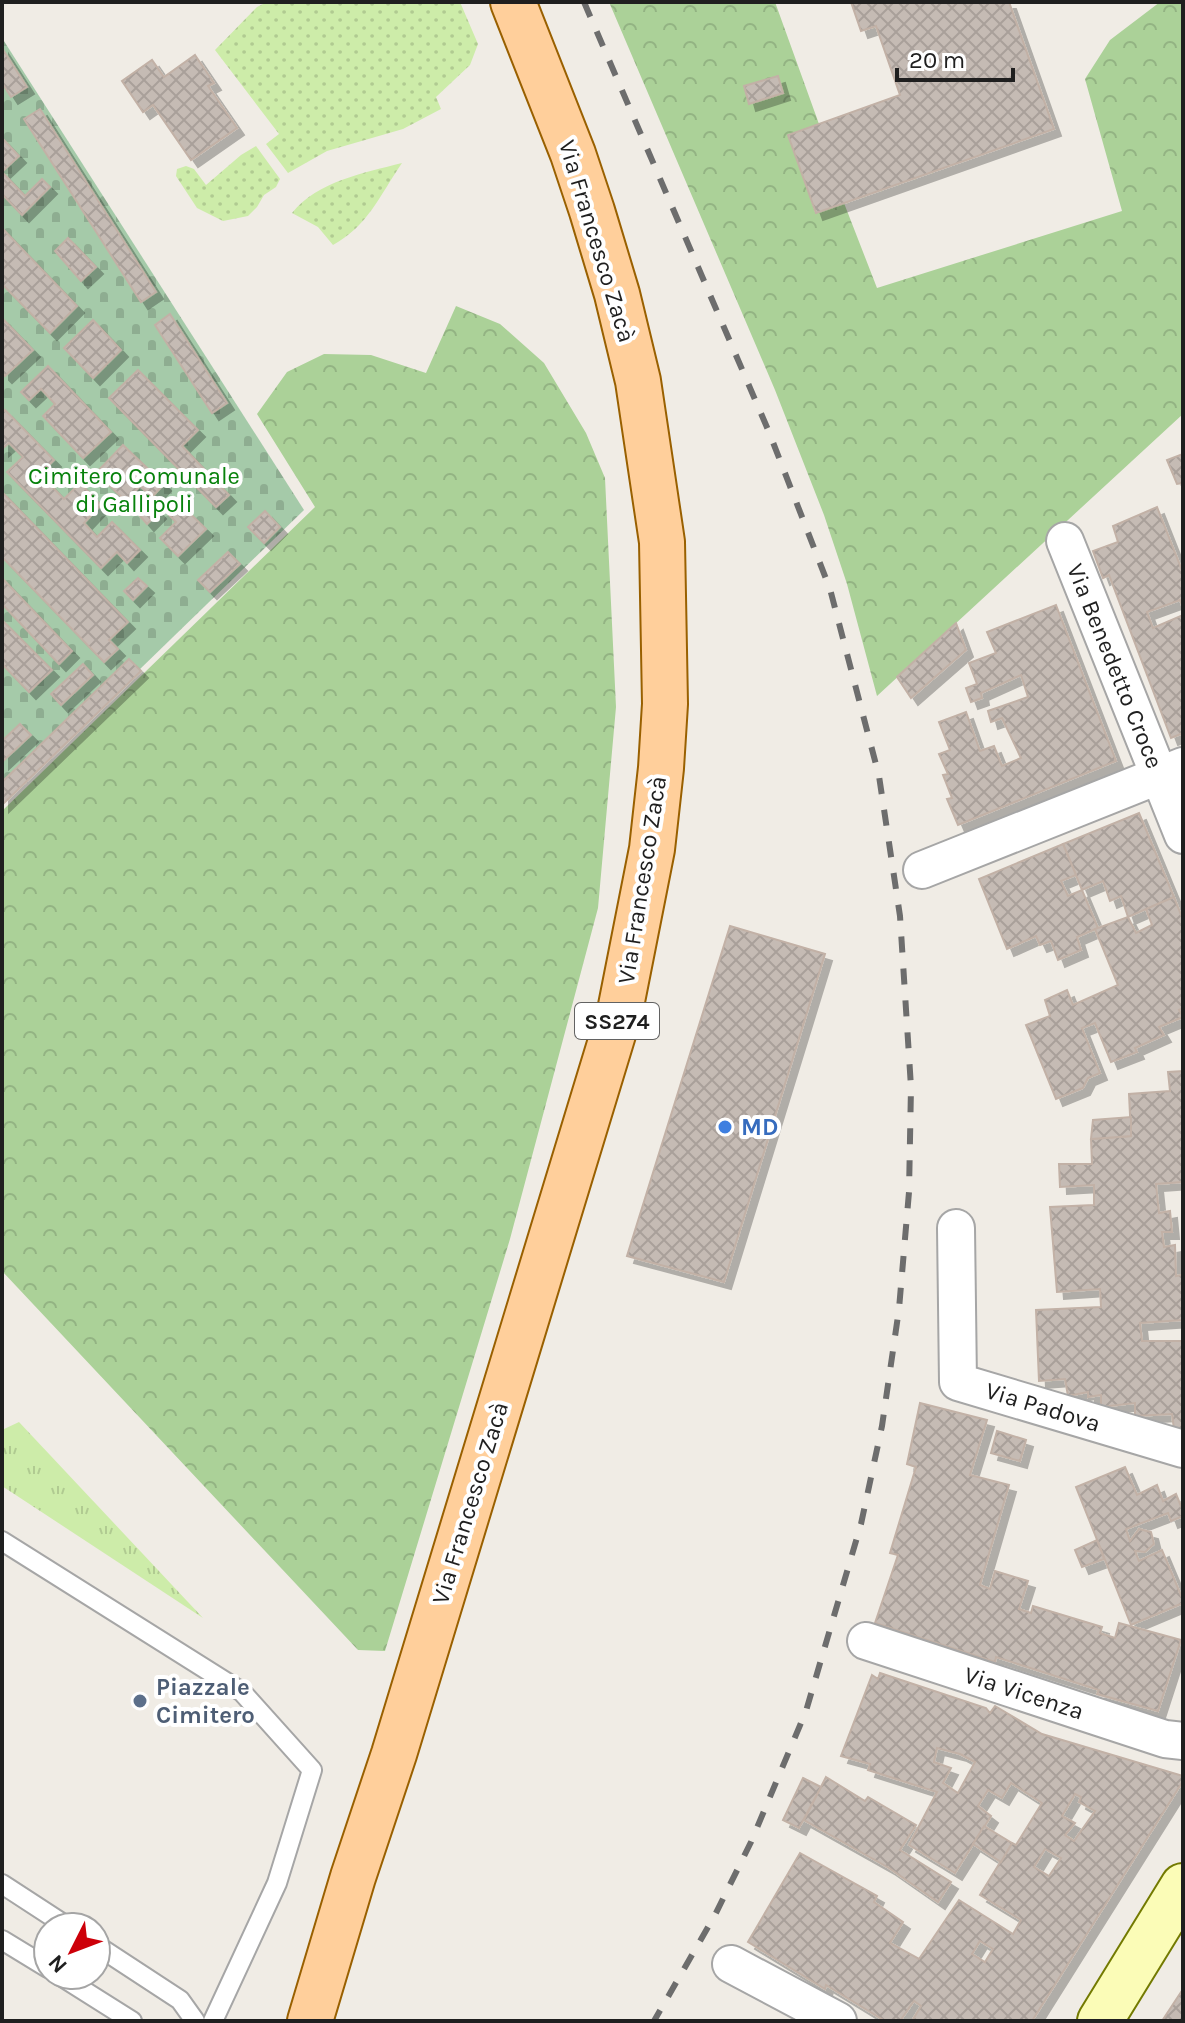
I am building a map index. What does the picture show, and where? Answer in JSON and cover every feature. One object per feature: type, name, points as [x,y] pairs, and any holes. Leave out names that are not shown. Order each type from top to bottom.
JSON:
[{"type":"main road","name":"Via Francesco Zacà","points":[[310,2021],[620,1011],[652,849],[661,768],[665,704],[662,542],[638,381],[617,294],[592,211],[513,2]]},
{"type":"street","name":"Via Benedetto Croce","points":[[1065,541],[1171,771],[1183,835]]},
{"type":"street","points":[[922,870],[1171,771]]},
{"type":"street","name":"Via Padova","points":[[956,1228],[958,1382],[1183,1449]]},
{"type":"street","name":"Via Vicenza","points":[[866,1641],[1165,1739],[1183,1741]]},
{"type":"street","points":[[1100,2021],[1183,1886]]},
{"type":"street","points":[[731,1964],[838,2021]]},
{"type":"lane","points":[[2,1541],[242,1692],[312,1770],[277,1883],[213,2021]]},
{"type":"lane","points":[[2,1884],[43,1911]]},
{"type":"lane","points":[[2,1940],[32,1958]]},
{"type":"lane","points":[[112,1955],[180,2000],[195,2021]]},
{"type":"lane","points":[[84,1991],[132,2021]]},
{"type":"green space","points":[[267,2],[460,2],[478,44],[470,65],[436,97],[441,109],[403,129],[327,151],[288,173],[266,144],[279,134],[215,50],[257,7]]},
{"type":"green space","points":[[609,2],[775,2],[819,124],[789,135],[815,212],[844,203],[877,288],[1122,211],[1085,79],[1110,40],[1160,2],[1183,2],[1183,414],[877,696],[847,584],[824,515],[775,390]]},
{"type":"green space","name":"Cimitero Comunale di Gallipoli","points":[[2,38],[304,510],[2,803]]},
{"type":"green space","points":[[256,146],[280,179],[257,207],[248,216],[223,221],[197,208],[176,176],[177,169],[186,166],[194,169],[206,185]]},
{"type":"green space","points":[[402,163],[364,219],[333,245],[318,227],[292,213],[328,186]]},
{"type":"green space","points":[[456,306],[500,324],[544,363],[586,433],[605,478],[616,707],[598,908],[510,1239],[385,1651],[358,1650],[2,1271],[2,811],[315,507],[257,414],[287,372],[324,354],[371,355],[426,373]]},
{"type":"green space","points":[[19,1422],[203,1618],[2,1486],[2,1430]]},
{"type":"building","points":[[851,2],[1009,2],[1054,129],[816,213],[788,135],[900,95],[876,26],[861,31]]},
{"type":"building","points":[[2,48],[27,87],[11,97],[2,83]]},
{"type":"building","points":[[195,55],[214,83],[208,86],[237,128],[191,160],[153,105],[143,112],[122,81],[152,60],[164,77]]},
{"type":"building","points":[[778,76],[783,93],[749,104],[744,86]]},
{"type":"building","points":[[40,109],[156,292],[141,302],[24,119]]},
{"type":"building","points":[[2,138],[19,156],[2,172]]},
{"type":"building","points":[[2,172],[25,196],[42,179],[50,187],[22,215],[2,194]]},
{"type":"building","points":[[2,228],[77,306],[50,333],[2,284]]},
{"type":"building","points":[[68,238],[96,267],[81,281],[55,251]]},
{"type":"building","points":[[170,314],[227,403],[212,413],[155,325]]},
{"type":"building","points":[[2,318],[33,350],[5,376],[2,373]]},
{"type":"building","points":[[93,320],[121,350],[93,378],[64,348]]},
{"type":"building","points":[[48,366],[111,432],[83,458],[43,416],[55,404],[41,389],[29,400],[21,392]]},
{"type":"building","points":[[138,370],[198,430],[182,446],[229,495],[216,507],[109,398]]},
{"type":"building","points":[[5,410],[54,460],[40,474],[64,499],[80,483],[101,505],[84,523],[97,537],[112,522],[140,550],[127,563],[117,552],[101,568],[7,472],[23,457],[9,443],[2,449],[2,413]]},
{"type":"building","points":[[123,445],[164,484],[152,497],[140,486],[126,501],[96,473]]},
{"type":"building","points":[[1183,454],[1183,483],[1177,484],[1167,460]]},
{"type":"building","points":[[2,492],[128,622],[109,640],[118,649],[104,662],[2,557]]},
{"type":"building","points":[[177,501],[206,529],[178,556],[160,538],[176,522],[166,512]]},
{"type":"building","points":[[152,504],[159,512],[147,524],[140,516]]},
{"type":"building","points":[[1157,507],[1183,573],[1183,608],[1180,600],[1147,612],[1153,628],[1183,615],[1183,733],[1171,738],[1109,575],[1103,578],[1093,551],[1118,542],[1113,526]]},
{"type":"building","points":[[265,511],[280,527],[264,543],[248,527]]},
{"type":"building","points":[[228,552],[240,564],[210,592],[198,580]]},
{"type":"building","points":[[2,578],[72,651],[59,664],[2,604]]},
{"type":"building","points":[[138,578],[147,586],[133,600],[124,591]]},
{"type":"building","points":[[1056,605],[1116,761],[958,825],[947,799],[952,798],[943,775],[948,774],[939,754],[950,750],[939,722],[966,712],[980,751],[994,746],[1002,766],[1021,758],[1002,718],[991,722],[988,711],[1028,697],[1021,675],[981,693],[982,698],[971,702],[966,688],[977,684],[969,663],[996,653],[987,632]]},
{"type":"building","points":[[2,620],[52,670],[29,692],[2,664]]},
{"type":"building","points":[[956,623],[966,650],[911,698],[897,677]]},
{"type":"building","points":[[129,659],[141,671],[2,805],[2,782]]},
{"type":"building","points":[[83,664],[93,675],[61,705],[51,694]]},
{"type":"building","points":[[20,724],[31,735],[2,762],[2,741]]},
{"type":"building","points":[[1139,813],[1174,897],[1128,917],[1121,896],[1110,901],[1103,881],[1082,890],[1063,844]]},
{"type":"building","points":[[1063,844],[1076,875],[1061,881],[1068,896],[1082,890],[1098,928],[1077,937],[1081,950],[1058,960],[1051,941],[1040,945],[1036,936],[1007,949],[979,879]]},
{"type":"building","points":[[1174,897],[1183,920],[1183,1008],[1179,1010],[1183,1017],[1159,1027],[1164,1035],[1135,1048],[1137,1052],[1111,1062],[1095,1023],[1082,1028],[1100,1073],[1088,1078],[1083,1088],[1056,1099],[1026,1025],[1050,1016],[1045,1000],[1067,990],[1073,1005],[1118,985],[1095,929],[1128,917],[1136,933],[1152,925],[1146,909]]},
{"type":"building","points":[[730,926],[825,954],[724,1282],[627,1256]]},
{"type":"building","points":[[1183,1071],[1183,1182],[1156,1184],[1159,1213],[1170,1211],[1172,1232],[1162,1232],[1164,1247],[1175,1245],[1176,1276],[1182,1275],[1183,1320],[1140,1323],[1142,1341],[1183,1341],[1183,1429],[1174,1429],[1172,1414],[1135,1416],[1135,1403],[1101,1407],[1101,1395],[1088,1397],[1088,1392],[1068,1396],[1065,1379],[1039,1381],[1036,1310],[1101,1307],[1100,1289],[1057,1292],[1050,1207],[1094,1205],[1094,1185],[1060,1187],[1059,1164],[1092,1164],[1091,1139],[1131,1136],[1129,1094],[1170,1091],[1168,1072]]},
{"type":"building","points":[[1131,1117],[1131,1136],[1091,1139],[1093,1120]]},
{"type":"building","points":[[920,1403],[987,1420],[970,1475],[1009,1485],[980,1585],[990,1589],[995,1571],[1028,1581],[1019,1609],[1031,1613],[1033,1606],[1102,1627],[1100,1633],[1115,1638],[1119,1623],[1181,1640],[1158,1711],[1097,1694],[1099,1690],[996,1657],[995,1662],[875,1623],[898,1555],[890,1553],[916,1467],[907,1464]]},
{"type":"building","points":[[997,1431],[1026,1440],[1020,1461],[991,1453]]},
{"type":"building","points":[[1125,1467],[1137,1495],[1157,1485],[1163,1501],[1176,1494],[1183,1511],[1183,1516],[1171,1521],[1168,1513],[1126,1529],[1130,1541],[1139,1529],[1151,1532],[1154,1544],[1145,1552],[1135,1551],[1139,1561],[1162,1550],[1183,1600],[1183,1603],[1131,1625],[1076,1487]]},
{"type":"building","points":[[1097,1540],[1104,1559],[1082,1567],[1075,1550]]},
{"type":"building","points":[[880,1673],[986,1708],[990,1713],[995,1706],[1042,1734],[1183,1776],[1183,1781],[1032,2021],[912,2021],[921,2006],[914,2001],[900,2021],[885,2021],[748,1942],[800,1853],[877,1896],[874,1902],[903,1922],[890,1943],[919,1959],[959,1900],[1013,1934],[1021,1920],[980,1895],[1012,1843],[1016,1845],[1042,1803],[1011,1783],[1002,1798],[988,1790],[978,1806],[991,1816],[955,1873],[909,1845],[937,1792],[868,1770],[870,1764],[841,1756],[872,1675],[878,1679]],"holes":[[[937,1748],[975,1762],[958,1793],[943,1783],[951,1768],[934,1762]],[[1075,1794],[1081,1797],[1079,1802],[1095,1811],[1074,1841],[1065,1835],[1075,1823],[1062,1816]],[[1045,1849],[1061,1858],[1049,1876],[1034,1867]],[[980,1941],[993,1949],[985,1962],[972,1954]]]},
{"type":"building","points":[[826,1777],[865,1801],[868,1797],[916,1825],[900,1850],[951,1882],[938,1902],[889,1868],[804,1820]]},
{"type":"building","points":[[803,1778],[821,1787],[799,1828],[783,1820]]},
{"type":"building","points":[[984,1826],[1012,1843],[1001,1862],[973,1844]]},
{"type":"building","points":[[1183,1989],[1183,2021],[1162,2021]]},
{"type":"railway","points":[[584,2],[769,432],[830,589],[879,776],[900,916],[911,1087],[909,1192],[899,1309],[882,1426],[861,1524],[806,1711],[751,1842],[715,1915],[654,2021]]},
{"type":"place","name":"MD","points":[[725,1127]]},
{"type":"place","name":"Piazzale Cimitero","points":[[140,1701]]}]
